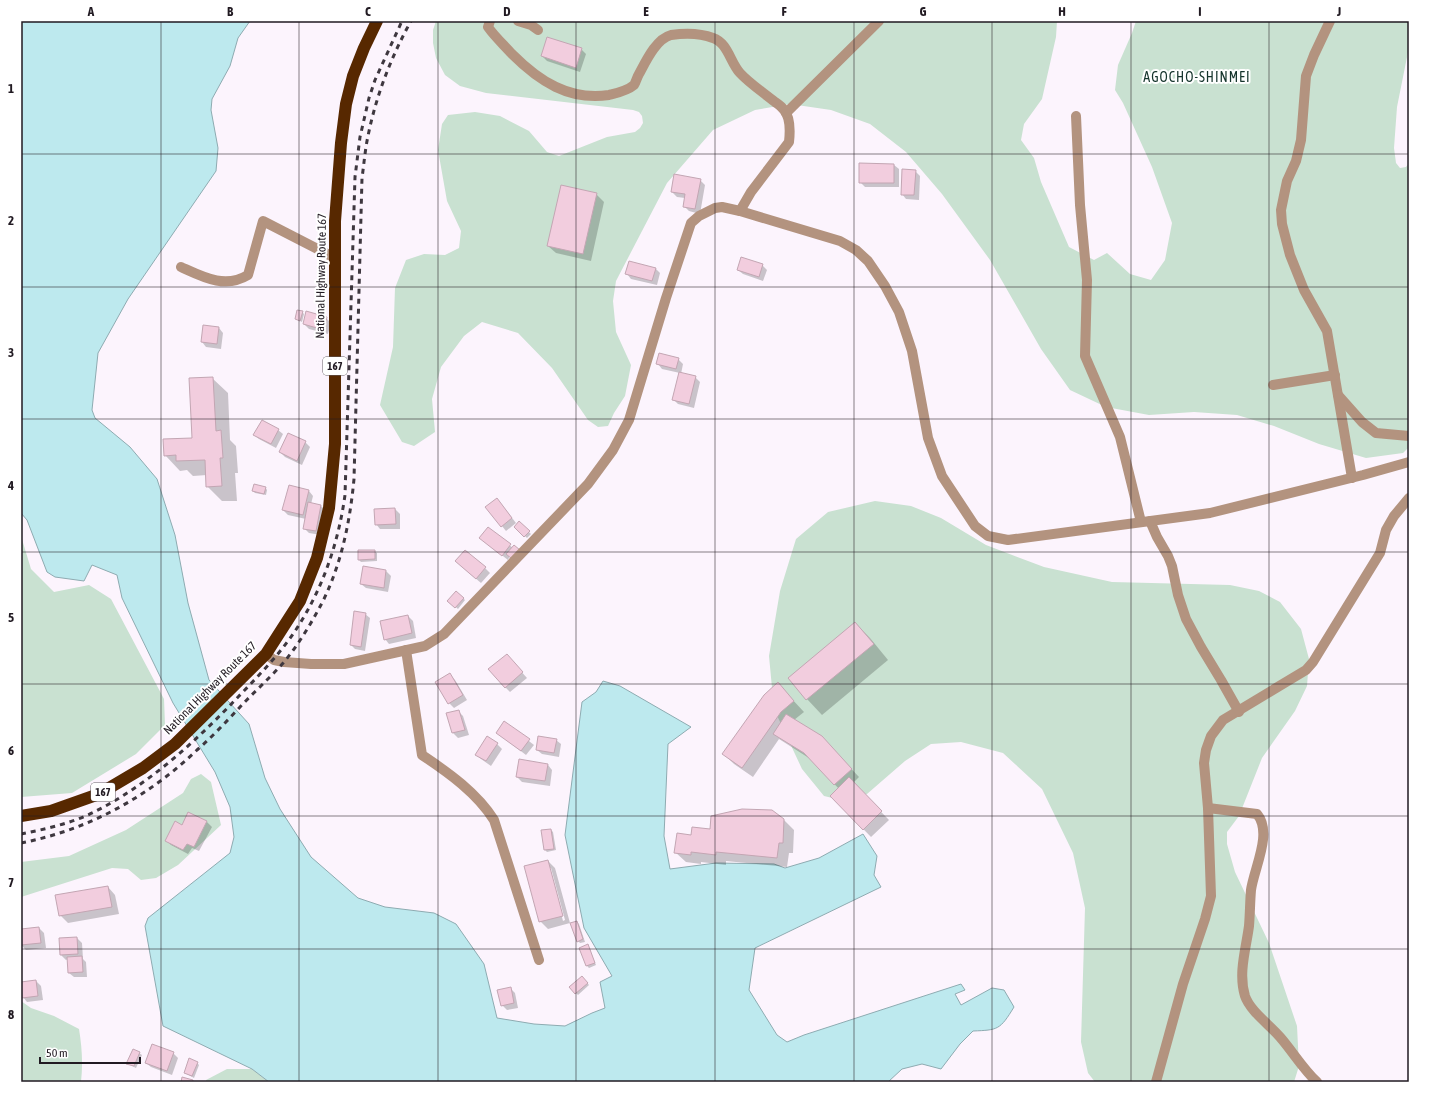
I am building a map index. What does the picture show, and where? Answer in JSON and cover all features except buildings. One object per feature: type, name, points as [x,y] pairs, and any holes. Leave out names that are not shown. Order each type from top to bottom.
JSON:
[{"type":"highway","name":"National Highway Route 167","points":[[21,816],[51,811],[99,794],[143,768],[175,744],[266,654],[300,601],[317,558],[330,508],[335,444],[335,258],[337,181],[346,104],[356,69],[377,21]]},
{"type":"street","points":[[490,21],[488,27],[494,35],[538,77],[562,91],[581,95],[598,96],[625,90],[634,84],[654,49],[663,39],[669,36],[694,33],[714,38],[724,45],[729,57],[740,73],[785,110],[790,132],[789,142],[751,192],[740,211]]},
{"type":"street","points":[[518,21],[532,25],[538,30]]},
{"type":"street","points":[[786,113],[879,21]]},
{"type":"street","points":[[1330,21],[1306,76],[1301,140],[1296,161],[1287,181],[1281,210],[1282,224],[1290,255],[1304,290],[1326,331],[1352,478]]},
{"type":"street","points":[[1076,116],[1080,205],[1087,280],[1085,356],[1120,437],[1146,522],[1168,556],[1172,566],[1178,595],[1186,619],[1239,712]]},
{"type":"street","points":[[266,654],[274,660],[311,664],[344,664],[425,646],[444,634],[588,484],[613,450],[628,420],[670,285],[692,224],[699,216],[715,208],[722,207],[740,211],[840,241],[856,250],[868,261],[885,286],[899,312],[912,351],[928,438],[942,476],[975,526],[988,536],[1008,540],[1210,513],[1352,478],[1409,462]]},
{"type":"street","points":[[181,267],[211,279],[230,281],[239,280],[248,275],[263,221],[335,258]]},
{"type":"street","points":[[1273,385],[1335,376]]},
{"type":"street","points":[[1338,395],[1362,422],[1376,434],[1409,436]]},
{"type":"street","points":[[1156,1082],[1183,984],[1206,919],[1211,896],[1208,808],[1204,763],[1206,750],[1211,736],[1223,720],[1298,676],[1310,666],[1380,553],[1386,530],[1394,516],[1409,498]]},
{"type":"street","points":[[406,650],[422,755],[449,773],[486,808],[494,820],[539,960]]},
{"type":"street","points":[[1208,808],[1257,814],[1261,818],[1263,824],[1263,836],[1252,888],[1249,927],[1243,967],[1243,984],[1250,1006],[1280,1037],[1317,1082]]},
{"type":"green space","points":[[436,21],[1057,21],[1056,37],[1042,99],[1024,124],[1021,140],[1034,158],[1041,182],[1069,247],[1094,260],[1107,253],[1130,274],[1151,280],[1165,260],[1172,223],[1152,167],[1123,103],[1115,90],[1118,65],[1136,21],[1409,21],[1409,47],[1397,107],[1394,148],[1396,163],[1400,168],[1406,167],[1409,163],[1409,447],[1403,453],[1366,458],[1319,444],[1274,426],[1237,415],[1194,412],[1149,415],[1106,407],[1070,390],[1041,349],[990,260],[942,194],[906,152],[870,124],[831,110],[790,104],[755,110],[713,130],[667,183],[616,281],[613,301],[616,332],[631,365],[625,396],[608,426],[598,427],[588,420],[552,368],[518,333],[482,322],[464,336],[441,367],[432,399],[435,432],[414,446],[402,442],[380,405],[393,347],[395,288],[406,260],[424,254],[445,255],[459,248],[461,231],[447,201],[438,150],[442,124],[448,115],[475,112],[500,116],[529,131],[547,152],[559,156],[607,137],[635,132],[643,123],[642,116],[639,112],[633,110],[486,93],[460,86],[445,75],[436,58],[433,43],[433,30]]},
{"type":"green space","points":[[875,501],[911,506],[941,518],[986,545],[1044,567],[1112,582],[1230,585],[1259,591],[1280,602],[1301,629],[1309,659],[1307,686],[1295,711],[1262,758],[1239,816],[1227,832],[1227,844],[1235,872],[1269,943],[1297,1026],[1299,1066],[1294,1082],[1095,1082],[1088,1073],[1081,1042],[1085,908],[1073,853],[1042,789],[1003,753],[961,742],[931,744],[905,761],[867,794],[845,801],[824,796],[802,769],[774,709],[769,656],[780,591],[796,539],[828,512]]},
{"type":"green space","points":[[21,536],[31,569],[54,592],[89,585],[111,599],[164,699],[165,725],[136,754],[72,793],[21,797]]},
{"type":"green space","points":[[201,774],[211,782],[221,825],[178,865],[156,878],[141,880],[128,869],[112,868],[21,897],[21,862],[69,856],[126,830],[183,793],[191,779]]},
{"type":"green space","points":[[21,1001],[31,1008],[54,1016],[79,1029],[82,1056],[81,1082],[21,1082]]},
{"type":"green space","points":[[227,1069],[252,1069],[269,1082],[206,1082],[206,1080]]},
{"type":"water","points":[[21,21],[250,21],[238,38],[230,66],[212,99],[211,110],[218,148],[216,171],[128,299],[98,353],[92,410],[95,418],[130,447],[157,479],[175,535],[188,603],[209,680],[249,724],[265,778],[280,809],[311,857],[358,898],[385,907],[434,913],[456,924],[484,964],[497,1018],[534,1024],[565,1026],[605,1008],[600,982],[612,976],[584,928],[565,835],[582,702],[596,692],[603,681],[620,686],[691,727],[668,744],[664,836],[670,869],[716,863],[774,864],[785,868],[819,858],[863,834],[877,856],[874,875],[881,887],[755,948],[749,990],[777,1035],[787,1042],[804,1035],[961,984],[965,990],[955,994],[961,1005],[992,988],[1004,990],[1014,1007],[998,1027],[988,1030],[973,1031],[960,1044],[941,1069],[922,1064],[902,1069],[888,1082],[269,1082],[252,1069],[163,1026],[145,926],[148,918],[230,853],[234,837],[230,807],[215,772],[173,703],[122,598],[117,575],[92,565],[84,581],[55,577],[47,572],[27,520],[21,513]]},
{"type":"railway","points":[[21,834],[50,828],[96,811],[136,787],[172,760],[207,729],[273,660],[295,631],[318,591],[335,544],[345,495],[355,177],[360,137],[369,98],[375,80],[402,21]]},
{"type":"railway","points":[[21,843],[70,830],[116,809],[158,783],[178,767],[214,735],[284,662],[305,633],[323,601],[330,586],[344,541],[354,479],[362,178],[366,146],[375,106],[385,77],[411,21]]},
{"type":"district","name":"AGOCHO-SHINMEI","points":[[1197,77]]}]
